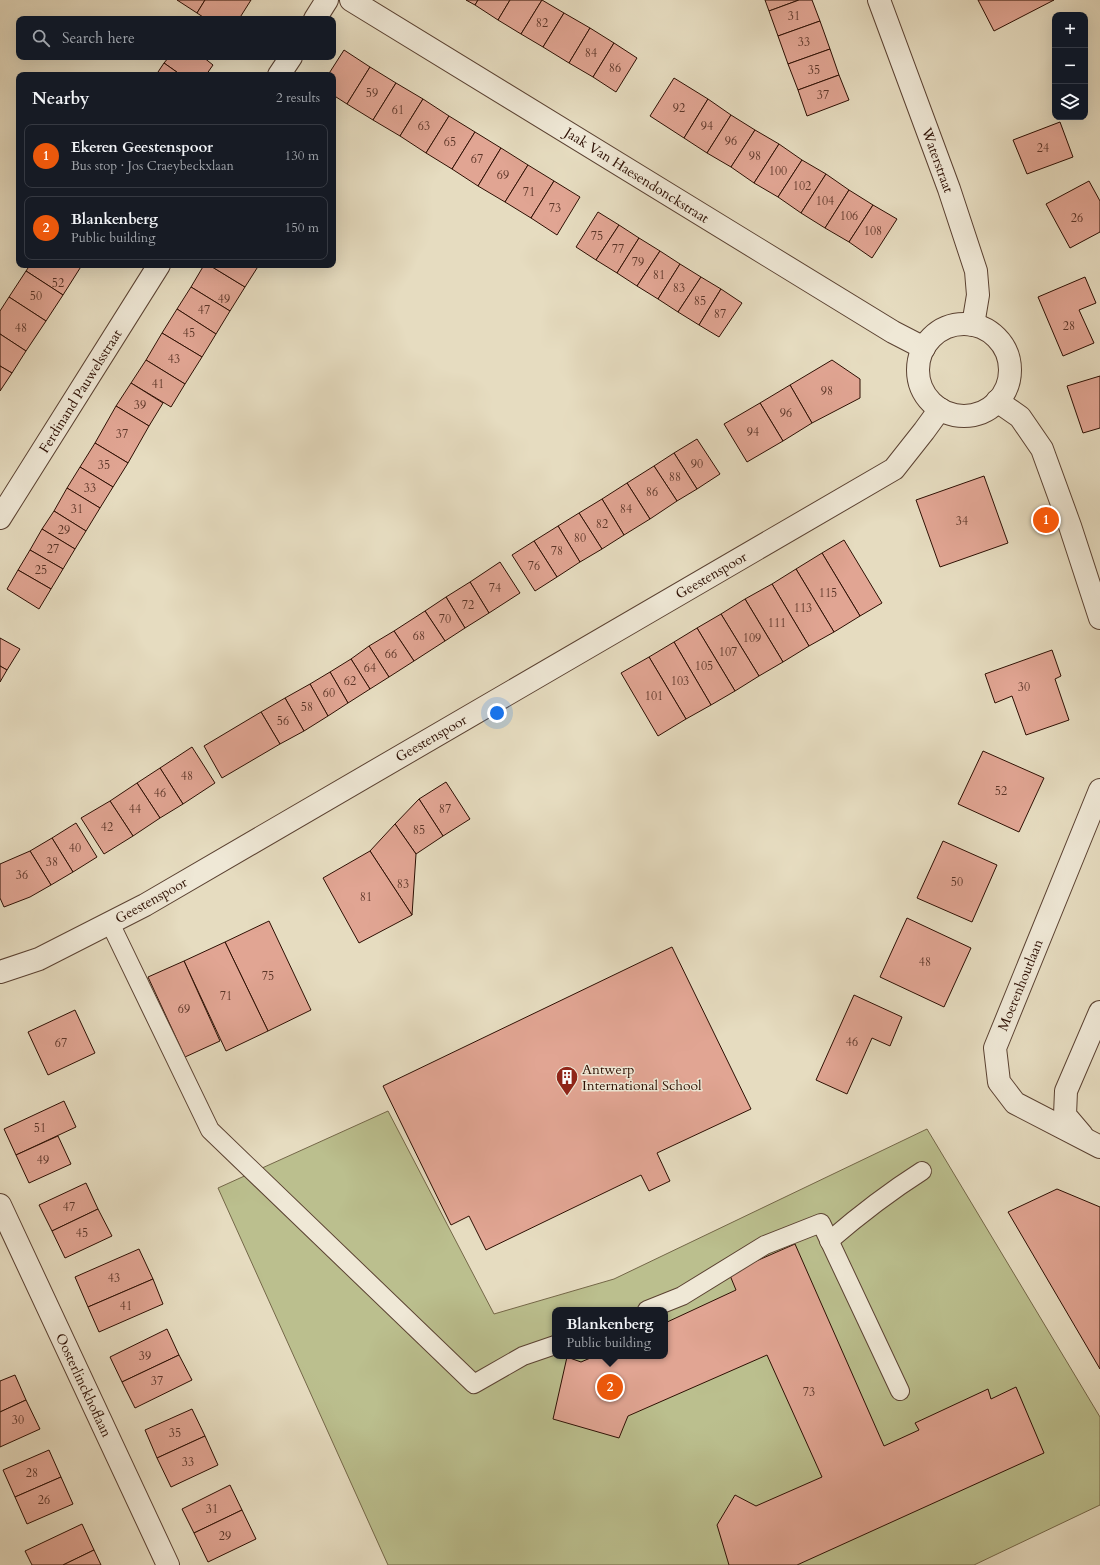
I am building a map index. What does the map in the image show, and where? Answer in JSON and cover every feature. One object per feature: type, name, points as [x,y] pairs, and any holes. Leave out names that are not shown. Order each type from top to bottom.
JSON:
[{"type":"street","points":[[317,16],[327,0]]},
{"type":"street","name":"Jaak Van Haesendonckstraat","points":[[351,0],[893,332],[924,348]]},
{"type":"street","name":"Waterstraat","points":[[879,0],[949,189],[976,271],[978,294],[973,325]]},
{"type":"street","points":[[281,72],[289,60]]},
{"type":"street","name":"Ferdinand Pauwelsstraat","points":[[0,518],[158,268]]},
{"type":"street","points":[[959,324],[973,325],[986,329],[1000,342],[1008,355],[1009,374],[1006,387],[997,401],[988,409],[970,415],[954,415],[940,409],[922,390],[918,366],[920,355],[932,335],[945,328],[959,324]]},
{"type":"street","points":[[997,401],[1020,417],[1042,449],[1070,526],[1100,618]]},
{"type":"street","name":"Geestenspoor","points":[[0,972],[39,959],[145,905],[894,469],[940,409]]},
{"type":"street","name":"Moerenhoutlaan","points":[[1094,1144],[1015,1103],[999,1082],[994,1048],[1100,790]]},
{"type":"street","name":"Moerenhoutlaan","points":[[1094,1144],[1065,1115],[1066,1091],[1100,1012]]},
{"type":"street","name":"Oosterlinckhoflaan","points":[[0,1205],[168,1565]]},
{"type":"lane","points":[[110,923],[210,1130],[474,1384],[523,1356],[552,1346]]},
{"type":"lane","points":[[829,1241],[900,1185],[922,1171]]},
{"type":"lane","points":[[654,1307],[682,1296],[765,1245],[821,1223],[900,1391]]},
{"type":"green space","points":[[388,1111],[494,1314],[614,1279],[927,1129],[1100,1417],[1100,1505],[974,1565],[388,1565],[218,1188]]},
{"type":"building","points":[[177,0],[205,0],[197,13]]},
{"type":"building","points":[[205,0],[251,0],[241,16],[202,16],[197,13]]},
{"type":"building","points":[[466,0],[478,0],[475,5]]},
{"type":"building","points":[[478,0],[510,0],[498,20],[475,5]]},
{"type":"building","points":[[510,0],[542,0],[521,34],[498,20]]},
{"type":"building","points":[[542,0],[564,13],[543,47],[521,34]]},
{"type":"building","points":[[765,0],[799,0],[769,11]]},
{"type":"building","points":[[799,0],[812,0],[820,21],[778,36],[769,11]]},
{"type":"building","points":[[978,0],[1054,0],[994,31]]},
{"type":"building","points":[[564,13],[590,28],[569,63],[543,47]]},
{"type":"building","points":[[820,21],[830,49],[788,64],[778,36]]},
{"type":"building","points":[[590,28],[614,43],[593,77],[569,63]]},
{"type":"building","points":[[614,43],[637,58],[616,92],[593,77]]},
{"type":"building","points":[[830,49],[839,75],[798,90],[788,64]]},
{"type":"building","points":[[344,50],[370,67],[347,104],[336,97],[336,72],[330,72]]},
{"type":"building","points":[[166,60],[207,60],[213,65],[208,72],[177,72],[164,63]]},
{"type":"building","points":[[164,63],[177,72],[158,72]]},
{"type":"building","points":[[370,67],[396,83],[373,120],[347,104]]},
{"type":"building","points":[[839,75],[849,100],[807,116],[798,90]]},
{"type":"building","points":[[674,78],[708,99],[684,138],[650,116]]},
{"type":"building","points":[[396,83],[423,99],[400,136],[373,120]]},
{"type":"building","points":[[423,99],[449,116],[426,153],[400,136]]},
{"type":"building","points":[[708,99],[731,115],[707,153],[684,138]]},
{"type":"building","points":[[731,115],[755,130],[731,167],[707,153]]},
{"type":"building","points":[[449,116],[475,132],[452,169],[426,153]]},
{"type":"building","points":[[1060,122],[1073,157],[1027,174],[1013,140]]},
{"type":"building","points":[[755,130],[779,144],[754,183],[731,167]]},
{"type":"building","points":[[475,132],[501,148],[478,186],[452,169]]},
{"type":"building","points":[[779,144],[802,160],[778,197],[754,183]]},
{"type":"building","points":[[501,148],[528,165],[505,202],[478,186]]},
{"type":"building","points":[[802,160],[826,174],[801,213],[778,197]]},
{"type":"building","points":[[528,165],[554,181],[531,218],[505,202]]},
{"type":"building","points":[[826,174],[849,190],[825,228],[801,213]]},
{"type":"building","points":[[554,181],[580,197],[557,235],[531,218]]},
{"type":"building","points":[[1089,181],[1100,201],[1100,232],[1070,248],[1046,204]]},
{"type":"building","points":[[849,190],[873,205],[849,242],[825,228]]},
{"type":"building","points":[[873,205],[897,219],[872,258],[849,242]]},
{"type":"building","points":[[598,212],[619,225],[596,260],[576,247]]},
{"type":"building","points":[[619,225],[639,238],[617,273],[596,260]]},
{"type":"building","points":[[639,238],[660,251],[637,286],[617,273]]},
{"type":"building","points":[[660,251],[680,264],[658,299],[637,286]]},
{"type":"building","points":[[680,264],[701,277],[678,312],[658,299]]},
{"type":"building","points":[[28,268],[80,268],[63,295],[26,271]]},
{"type":"building","points":[[202,268],[214,268],[245,287],[230,311],[191,287]]},
{"type":"building","points":[[214,268],[257,268],[245,287]]},
{"type":"building","points":[[26,271],[63,295],[46,321],[9,297]]},
{"type":"building","points":[[701,277],[721,289],[699,325],[678,312]]},
{"type":"building","points":[[1085,277],[1096,303],[1079,310],[1094,343],[1063,356],[1038,297]]},
{"type":"building","points":[[191,287],[230,311],[216,334],[177,309]]},
{"type":"building","points":[[721,289],[742,303],[719,337],[699,325]]},
{"type":"building","points":[[9,297],[46,321],[26,351],[0,334],[0,311]]},
{"type":"building","points":[[177,309],[216,334],[202,357],[162,333]]},
{"type":"building","points":[[162,333],[202,357],[185,384],[146,360]]},
{"type":"building","points":[[0,334],[26,351],[12,373],[0,366]]},
{"type":"building","points":[[146,360],[185,384],[171,407],[131,383]]},
{"type":"building","points":[[832,360],[860,379],[860,398],[812,423],[790,385]]},
{"type":"building","points":[[0,366],[12,373],[0,391]]},
{"type":"building","points":[[1100,376],[1100,428],[1083,433],[1067,386]]},
{"type":"building","points":[[131,383],[163,403],[149,426],[116,406]]},
{"type":"building","points":[[790,385],[812,423],[783,441],[760,403]]},
{"type":"building","points":[[760,403],[783,441],[747,462],[724,424]]},
{"type":"building","points":[[116,406],[149,426],[128,463],[95,443]]},
{"type":"building","points":[[697,439],[720,474],[697,489],[674,453]]},
{"type":"building","points":[[95,443],[128,463],[113,487],[80,467]]},
{"type":"building","points":[[674,453],[697,489],[677,501],[654,466]]},
{"type":"building","points":[[654,466],[677,501],[650,519],[627,483]]},
{"type":"building","points":[[80,467],[113,487],[100,508],[67,488]]},
{"type":"building","points":[[984,476],[1008,543],[940,567],[916,500]]},
{"type":"building","points":[[627,483],[650,519],[624,535],[602,499]]},
{"type":"building","points":[[67,488],[100,508],[86,531],[54,511]]},
{"type":"building","points":[[602,499],[624,535],[602,549],[579,513]]},
{"type":"building","points":[[54,511],[86,531],[75,549],[42,529]]},
{"type":"building","points":[[579,513],[602,549],[580,562],[558,526]]},
{"type":"building","points":[[558,526],[580,562],[557,577],[534,541]]},
{"type":"building","points":[[42,529],[75,549],[63,569],[30,550]]},
{"type":"building","points":[[844,540],[882,603],[860,616],[822,553]]},
{"type":"building","points":[[534,541],[557,577],[535,591],[512,555]]},
{"type":"building","points":[[30,550],[63,569],[51,589],[18,570]]},
{"type":"building","points":[[822,553],[860,616],[834,632],[796,569]]},
{"type":"building","points":[[500,562],[520,593],[489,613],[470,582]]},
{"type":"building","points":[[796,569],[834,632],[809,646],[772,584]]},
{"type":"building","points":[[18,570],[51,589],[39,609],[7,589]]},
{"type":"building","points":[[470,582],[489,613],[465,628],[446,597]]},
{"type":"building","points":[[772,584],[809,646],[783,662],[745,599]]},
{"type":"building","points":[[446,597],[465,628],[445,641],[425,611]]},
{"type":"building","points":[[745,599],[783,662],[759,676],[721,614]]},
{"type":"building","points":[[425,611],[445,641],[414,661],[394,631]]},
{"type":"building","points":[[721,614],[759,676],[735,691],[697,628]]},
{"type":"building","points":[[697,628],[735,691],[711,705],[674,642]]},
{"type":"building","points":[[394,631],[414,661],[389,677],[369,646]]},
{"type":"building","points":[[0,638],[20,649],[7,670],[0,666]]},
{"type":"building","points":[[674,642],[711,705],[686,719],[649,657]]},
{"type":"building","points":[[369,646],[389,677],[370,689],[351,659]]},
{"type":"building","points":[[1052,650],[1061,676],[1055,679],[1069,720],[1026,735],[1012,696],[995,703],[985,674]]},
{"type":"building","points":[[649,657],[686,719],[658,736],[621,673]]},
{"type":"building","points":[[351,659],[370,689],[348,703],[330,672]]},
{"type":"building","points":[[0,666],[7,670],[0,682]]},
{"type":"building","points":[[330,672],[348,703],[328,716],[310,684]]},
{"type":"building","points":[[310,684],[328,716],[304,731],[285,698]]},
{"type":"building","points":[[285,698],[304,731],[280,744],[261,712]]},
{"type":"building","points":[[261,712],[280,744],[222,778],[204,746]]},
{"type":"building","points":[[192,747],[215,783],[183,804],[160,768]]},
{"type":"building","points":[[983,751],[1044,778],[1019,832],[958,804]]},
{"type":"building","points":[[160,768],[183,804],[160,818],[137,783]]},
{"type":"building","points":[[446,782],[470,819],[443,836],[419,799]]},
{"type":"building","points":[[137,783],[160,818],[133,836],[110,801]]},
{"type":"building","points":[[419,799],[443,836],[416,854],[395,824]]},
{"type":"building","points":[[110,801],[133,836],[104,854],[81,818]]},
{"type":"building","points":[[76,823],[97,857],[73,872],[52,838]]},
{"type":"building","points":[[395,824],[416,854],[412,915],[370,851]]},
{"type":"building","points":[[52,838],[73,872],[51,885],[30,851]]},
{"type":"building","points":[[943,841],[997,865],[972,922],[917,898]]},
{"type":"building","points":[[30,851],[51,885],[30,897],[4,907],[0,898],[0,864]]},
{"type":"building","points":[[370,851],[412,915],[359,943],[323,878]]},
{"type":"building","points":[[907,918],[971,948],[944,1007],[880,977]]},
{"type":"building","points":[[269,921],[311,1010],[268,1031],[225,942]]},
{"type":"building","points":[[225,942],[268,1031],[226,1051],[184,961]]},
{"type":"building","name":"Antwerp International School","points":[[672,947],[751,1109],[657,1153],[670,1181],[649,1191],[641,1175],[486,1250],[469,1216],[451,1225],[383,1086]]},
{"type":"building","points":[[184,961],[220,1041],[185,1057],[148,977]]},
{"type":"building","points":[[854,995],[902,1017],[890,1046],[872,1038],[847,1094],[816,1080]]},
{"type":"building","points":[[75,1010],[95,1053],[48,1075],[28,1032]]},
{"type":"building","points":[[64,1101],[76,1127],[16,1155],[4,1129]]},
{"type":"building","points":[[58,1136],[71,1164],[29,1183],[16,1155]]},
{"type":"building","points":[[86,1183],[98,1209],[52,1231],[39,1205]]},
{"type":"building","points":[[1057,1189],[1100,1207],[1100,1369],[1008,1212]]},
{"type":"building","points":[[98,1209],[112,1236],[65,1258],[52,1231]]},
{"type":"building","points":[[795,1244],[884,1446],[919,1430],[915,1423],[988,1389],[991,1399],[1016,1387],[1044,1453],[797,1565],[729,1565],[717,1525],[735,1495],[756,1506],[822,1477],[767,1355],[628,1416],[619,1438],[553,1419],[567,1359],[573,1359],[581,1362],[588,1359],[668,1359],[668,1322],[736,1290],[729,1273]]},
{"type":"building","points":[[139,1249],[153,1279],[88,1307],[75,1277]]},
{"type":"building","points":[[153,1279],[163,1304],[99,1332],[88,1307]]},
{"type":"building","points":[[167,1329],[179,1355],[122,1382],[110,1357]]},
{"type":"building","points":[[179,1355],[192,1380],[135,1408],[122,1382]]},
{"type":"building","points":[[15,1375],[26,1400],[0,1412],[0,1381]]},
{"type":"building","points":[[26,1400],[40,1429],[0,1447],[0,1412]]},
{"type":"building","points":[[192,1409],[205,1436],[157,1458],[145,1430]]},
{"type":"building","points":[[205,1436],[218,1465],[171,1487],[157,1458]]},
{"type":"building","points":[[49,1450],[61,1477],[15,1497],[3,1470]]},
{"type":"building","points":[[61,1477],[73,1504],[27,1524],[15,1497]]},
{"type":"building","points":[[230,1485],[242,1510],[194,1533],[182,1509]]},
{"type":"building","points":[[242,1510],[256,1539],[208,1562],[194,1533]]},
{"type":"building","points":[[82,1524],[94,1550],[63,1565],[32,1565],[25,1551]]},
{"type":"building","points":[[94,1550],[101,1565],[63,1565]]},
{"type":"place","name":"Ekeren Geestenspoor","points":[[1046,520]]},
{"type":"place","name":"Antwerp International School","points":[[567,1096]]},
{"type":"place","name":"Blankenberg","points":[[610,1387]]}]
